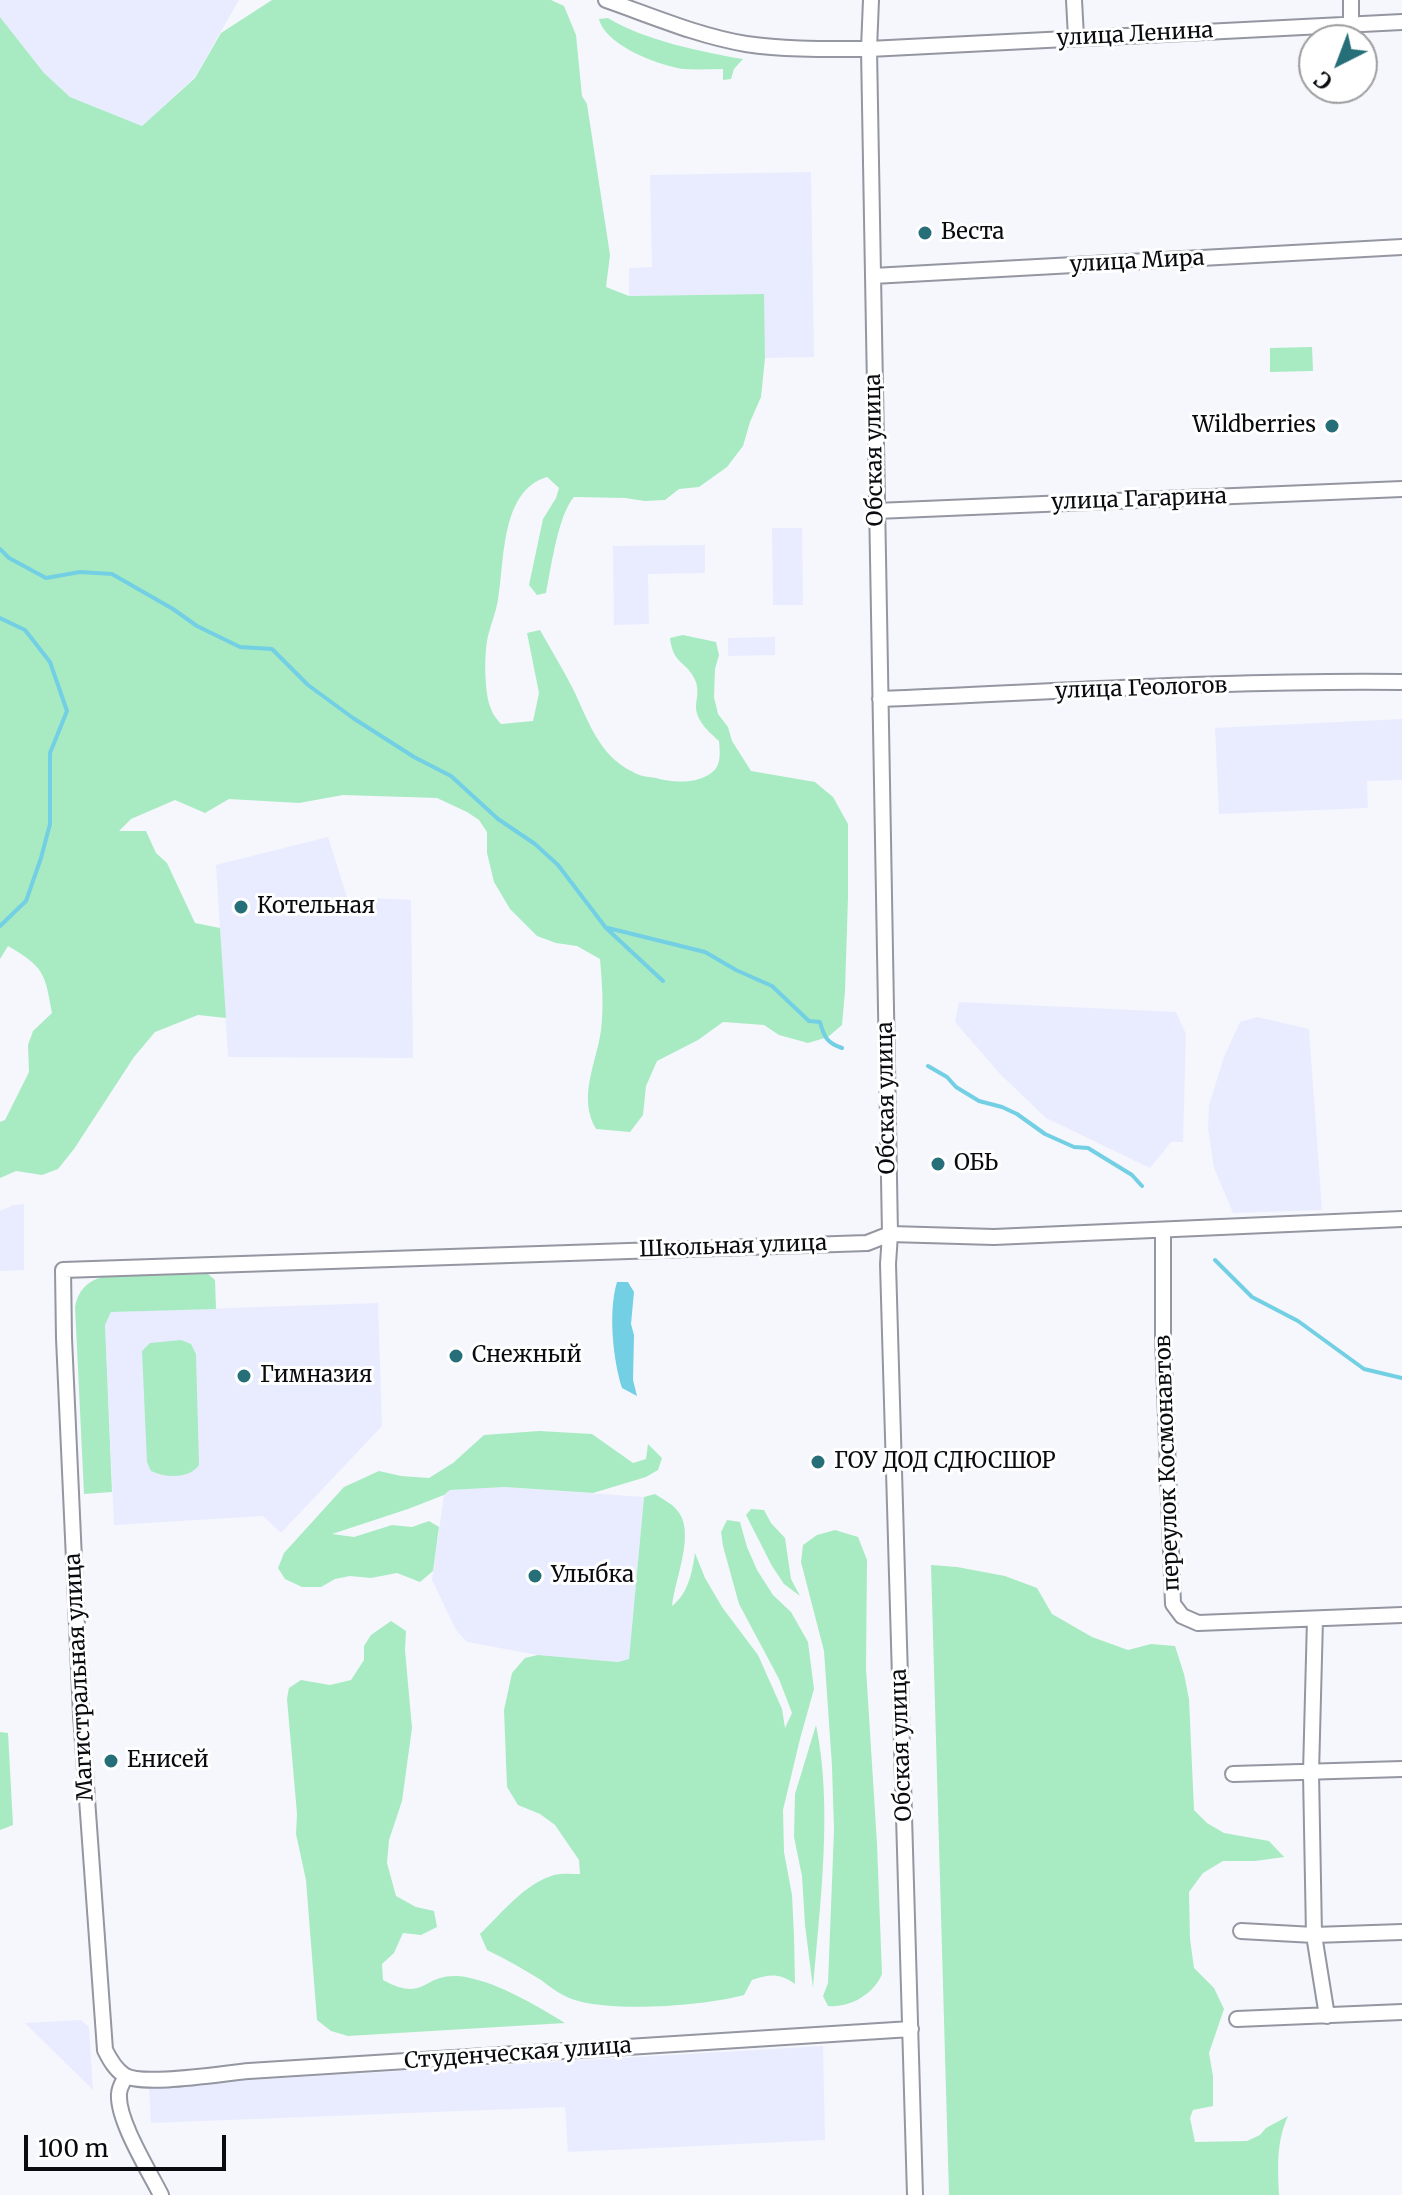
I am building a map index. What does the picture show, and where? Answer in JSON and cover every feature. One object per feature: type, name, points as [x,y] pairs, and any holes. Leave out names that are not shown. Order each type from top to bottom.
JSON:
[{"type":"street","name":"улица Ленина","points":[[606,0],[675,25],[743,43],[779,48],[869,49],[1298,27]]},
{"type":"street","name":"Обская улица","points":[[871,0],[869,49],[890,1364],[915,2195]]},
{"type":"street","points":[[1074,0],[1076,37]]},
{"type":"street","points":[[1351,0],[1351,24]]},
{"type":"street","name":"улица Ленина","points":[[1351,24],[1402,22]]},
{"type":"street","name":"улица Мира","points":[[873,276],[1402,247]]},
{"type":"street","name":"улица Гагарина","points":[[876,511],[1402,489]]},
{"type":"street","name":"улица Геологов","points":[[880,699],[1190,686],[1402,682]]},
{"type":"street","name":"Школьная улица","points":[[63,1270],[867,1243],[890,1234],[994,1237],[1402,1219]]},
{"type":"street","name":"переулок Космонавтов","points":[[1163,1230],[1163,1337],[1173,1604],[1182,1616],[1198,1623],[1402,1615]]},
{"type":"street","name":"Магистральная улица","points":[[63,1270],[83,1741],[105,2050],[112,2064],[126,2076]]},
{"type":"street","points":[[1315,1619],[1311,1773],[1314,1935],[1327,2016]]},
{"type":"street","points":[[1233,1774],[1402,1769]]},
{"type":"street","points":[[1241,1931],[1314,1935],[1402,1932]]},
{"type":"street","points":[[1237,2019],[1402,2012]]},
{"type":"street","name":"Студенческая улица","points":[[126,2076],[151,2080],[249,2071],[911,2029]]},
{"type":"street","points":[[126,2076],[119,2091],[119,2107],[161,2195]]},
{"type":"shaded area","points":[[0,0],[239,0],[195,77],[142,126],[70,97],[44,73],[0,17]]},
{"type":"shaded area","points":[[811,172],[814,357],[765,358],[763,294],[629,296],[629,268],[652,267],[650,175]]},
{"type":"shaded area","points":[[772,528],[802,528],[803,605],[773,605]]},
{"type":"shaded area","points":[[705,545],[705,573],[648,574],[649,624],[614,625],[613,546]]},
{"type":"shaded area","points":[[775,637],[775,655],[728,656],[728,638]]},
{"type":"shaded area","points":[[1402,719],[1402,780],[1367,781],[1368,808],[1219,814],[1215,728]]},
{"type":"shaded area","points":[[328,837],[347,897],[411,900],[413,1058],[228,1057],[216,865]]},
{"type":"shaded area","points":[[959,1002],[1176,1012],[1186,1034],[1183,1142],[1171,1142],[1150,1168],[1046,1118],[1000,1074],[955,1022]]},
{"type":"shaded area","points":[[1257,1017],[1309,1029],[1322,1210],[1233,1213],[1214,1168],[1208,1128],[1209,1105],[1224,1057],[1240,1022]]},
{"type":"shaded area","points":[[24,1204],[24,1270],[0,1271],[0,1211]]},
{"type":"shaded area","name":"Гимназия","points":[[378,1303],[382,1426],[281,1533],[263,1516],[114,1525],[105,1325],[111,1312]]},
{"type":"shaded area","name":"Улыбка","points":[[505,1487],[644,1497],[629,1659],[618,1662],[538,1655],[467,1642],[456,1630],[432,1580],[444,1495],[450,1490]]},
{"type":"shaded area","points":[[81,2020],[89,2027],[93,2090],[25,2023]]},
{"type":"shaded area","points":[[823,2046],[825,2140],[568,2152],[565,2107],[151,2123],[149,2086]]},
{"type":"green space","points":[[272,0],[551,0],[564,6],[576,35],[582,96],[587,104],[610,255],[606,287],[629,296],[764,294],[765,358],[761,397],[743,446],[727,467],[699,487],[679,489],[665,500],[574,497],[559,529],[546,593],[537,595],[529,585],[543,519],[559,488],[547,477],[532,485],[520,497],[504,548],[498,600],[488,636],[486,683],[491,709],[501,724],[533,721],[539,693],[527,633],[540,630],[596,736],[611,757],[641,775],[672,781],[694,780],[711,773],[718,765],[719,741],[698,716],[696,683],[674,653],[670,638],[683,635],[716,642],[719,655],[714,697],[718,714],[751,771],[815,782],[833,797],[848,824],[842,1025],[828,1037],[808,1043],[779,1035],[764,1025],[723,1022],[698,1040],[657,1061],[646,1086],[643,1115],[630,1132],[596,1129],[588,1105],[588,1092],[602,1021],[600,959],[577,946],[537,936],[510,909],[494,882],[487,853],[487,832],[479,820],[437,798],[343,795],[299,803],[229,799],[205,813],[175,800],[131,819],[119,831],[146,831],[156,853],[167,863],[195,923],[220,928],[226,1018],[198,1015],[155,1032],[134,1057],[58,1169],[42,1175],[16,1171],[0,1178],[0,1122],[5,1120],[29,1072],[28,1045],[33,1031],[52,1013],[44,980],[36,966],[8,946],[0,959],[0,17],[44,73],[70,97],[142,126],[195,78],[221,33]]},
{"type":"green space","points":[[608,18],[655,39],[743,59],[734,69],[731,79],[723,80],[723,69],[684,69],[661,64],[634,53],[611,37],[599,19]]},
{"type":"green space","points":[[1312,347],[1313,371],[1270,372],[1270,348]]},
{"type":"green space","points":[[208,1274],[215,1280],[216,1309],[111,1312],[105,1325],[112,1492],[84,1494],[75,1307],[78,1296],[87,1284],[102,1277]]},
{"type":"green space","points":[[181,1340],[191,1344],[196,1354],[199,1465],[189,1473],[170,1476],[151,1471],[147,1462],[142,1351],[150,1343]]},
{"type":"green space","points":[[539,1431],[592,1434],[633,1463],[646,1459],[648,1444],[662,1458],[658,1470],[646,1477],[593,1493],[505,1487],[450,1490],[408,1509],[332,1534],[354,1537],[392,1525],[412,1527],[429,1521],[439,1527],[433,1571],[420,1582],[397,1573],[371,1578],[350,1576],[335,1579],[321,1587],[302,1587],[285,1579],[278,1568],[284,1553],[344,1487],[379,1471],[429,1478],[453,1463],[484,1435]]},
{"type":"green space","points":[[655,1494],[676,1509],[685,1529],[672,1606],[686,1589],[695,1553],[722,1607],[758,1655],[782,1709],[785,1728],[792,1713],[779,1679],[739,1604],[723,1546],[721,1532],[727,1520],[740,1522],[757,1570],[773,1595],[791,1612],[808,1642],[814,1689],[783,1810],[784,1852],[792,1895],[795,1984],[779,1976],[769,1976],[752,1980],[744,1995],[727,1999],[629,2007],[583,2002],[560,1994],[487,1950],[480,1934],[514,1900],[543,1879],[554,1875],[580,1874],[579,1860],[555,1825],[540,1814],[518,1805],[507,1787],[504,1710],[512,1673],[525,1658],[538,1655],[618,1662],[629,1659],[644,1497]]},
{"type":"green space","points":[[751,1509],[764,1510],[785,1538],[791,1579],[800,1596],[784,1584],[772,1566],[746,1515]]},
{"type":"green space","points":[[835,1530],[858,1537],[867,1560],[866,1668],[882,1974],[873,1988],[860,1998],[845,2005],[828,2006],[823,1996],[828,1983],[834,1830],[832,1766],[824,1651],[801,1562],[803,1545],[817,1535]]},
{"type":"green space","points":[[931,1565],[1005,1576],[1037,1588],[1052,1614],[1092,1637],[1128,1650],[1151,1644],[1175,1646],[1189,1699],[1194,1810],[1207,1823],[1224,1833],[1269,1841],[1284,1857],[1223,1861],[1203,1873],[1189,1892],[1194,1968],[1214,1988],[1224,2009],[1209,2053],[1213,2106],[1193,2110],[1190,2118],[1195,2142],[1247,2141],[1288,2116],[1280,2145],[1279,2195],[949,2195]]},
{"type":"green space","points":[[391,1621],[406,1631],[412,1728],[402,1801],[389,1840],[387,1863],[396,1896],[416,1907],[434,1911],[437,1927],[421,1935],[403,1933],[394,1953],[382,1964],[383,1980],[407,1989],[446,1977],[471,1978],[513,1994],[565,2023],[348,2036],[331,2031],[317,2020],[306,1880],[296,1834],[287,1699],[289,1688],[301,1680],[330,1685],[351,1680],[364,1660],[364,1646],[371,1635]]},
{"type":"green space","points":[[816,1725],[824,1789],[824,1822],[822,1889],[813,1988],[802,1876],[794,1837],[795,1794]]},
{"type":"green space","points":[[0,1732],[8,1733],[13,1825],[0,1830]]},
{"type":"water","points":[[617,1282],[628,1282],[634,1292],[631,1324],[634,1335],[633,1380],[637,1396],[622,1388],[616,1364],[612,1321]]},
{"type":"waterway","points":[[0,549],[9,558],[46,578],[80,572],[112,574],[197,626],[240,647],[272,649],[308,685],[414,757],[451,776],[498,819],[535,844],[558,865],[606,928],[663,981]]},
{"type":"waterway","points":[[0,618],[25,630],[50,662],[67,711],[50,753],[50,824],[41,858],[26,901],[0,926]]},
{"type":"waterway","points":[[608,928],[705,952],[772,986],[809,1021],[820,1022],[827,1039],[842,1048]]},
{"type":"waterway","points":[[928,1066],[979,1101],[1017,1114],[1045,1134],[1074,1147],[1088,1148],[1132,1175],[1142,1186]]},
{"type":"waterway","points":[[1215,1260],[1252,1297],[1298,1321],[1364,1369],[1402,1378]]},
{"type":"place","name":"Веста","points":[[925,233]]},
{"type":"place","name":"Wildberries","points":[[1332,426]]},
{"type":"place","name":"Котельная","points":[[241,907]]},
{"type":"place","name":"ОБЬ","points":[[938,1164]]},
{"type":"place","name":"Снежный","points":[[456,1356]]},
{"type":"place","name":"Гимназия","points":[[244,1376]]},
{"type":"place","name":"ГОУ ДОД СДЮСШОР","points":[[818,1462]]},
{"type":"place","name":"Улыбка","points":[[535,1576]]},
{"type":"place","name":"Енисей","points":[[111,1761]]}]
